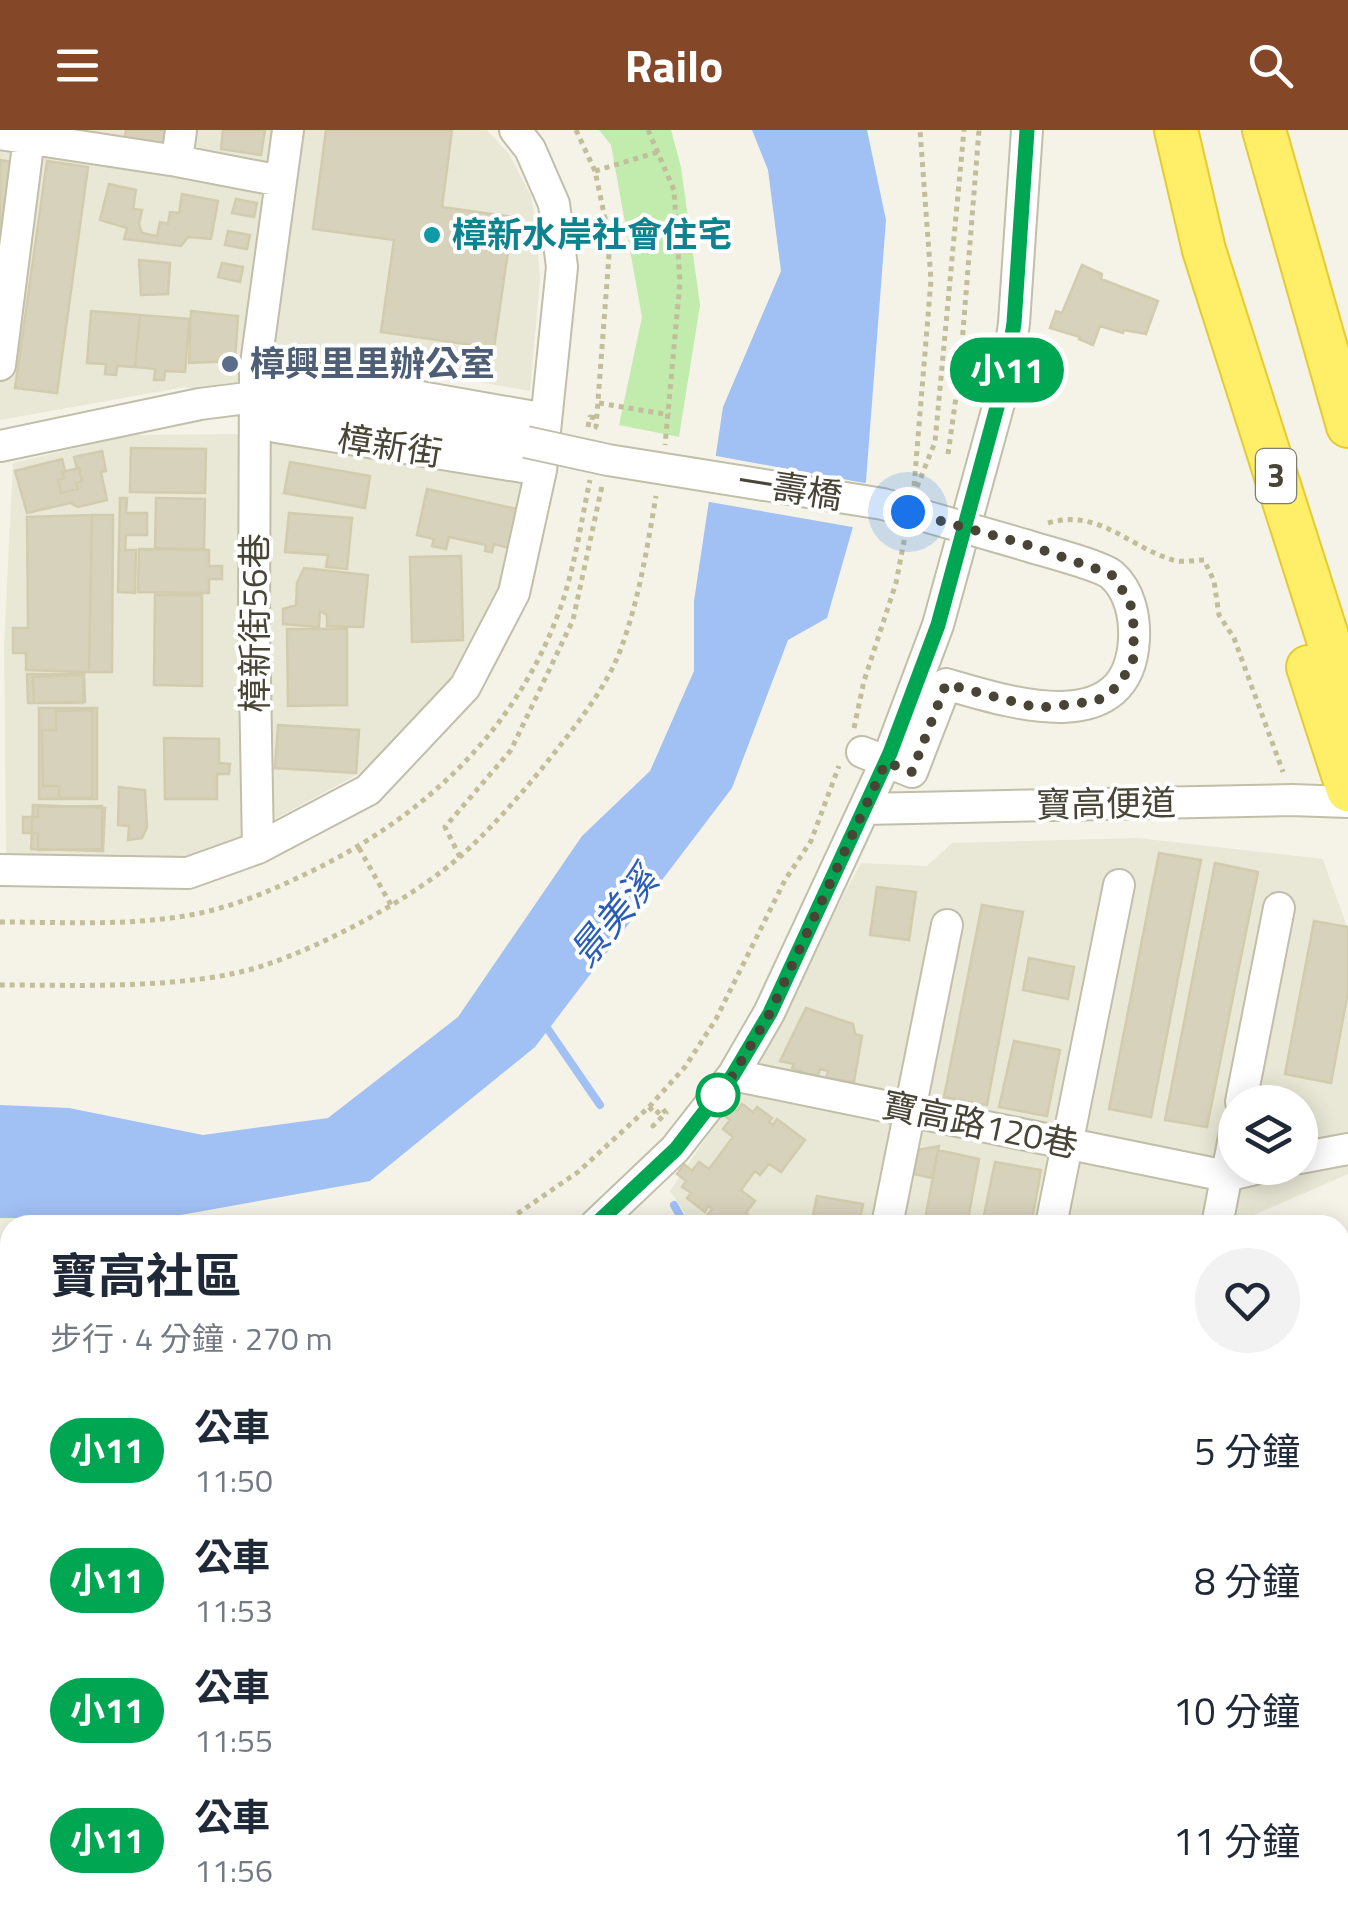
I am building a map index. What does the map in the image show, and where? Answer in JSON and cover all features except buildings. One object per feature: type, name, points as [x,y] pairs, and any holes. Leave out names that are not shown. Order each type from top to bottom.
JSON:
[{"type":"highway","name":"3","points":[[1176,130],[1204,250],[1348,702]]},
{"type":"highway","points":[[1264,130],[1348,426]]},
{"type":"highway","points":[[1204,250],[1275,564],[1348,790]]},
{"type":"street","points":[[177,161],[181,130]]},
{"type":"street","name":"樟新街56巷","points":[[258,848],[254,371],[288,130]]},
{"type":"street","points":[[0,870],[188,873],[258,848],[368,790],[465,686],[514,593],[541,470],[562,266],[554,204],[530,149],[515,130]]},
{"type":"street","points":[[606,1215],[676,1149],[733,1075],[770,1013],[852,800],[938,625],[1006,374],[1014,323],[1027,130]]},
{"type":"street","points":[[0,365],[19,134],[115,141],[177,161],[281,182]]},
{"type":"street","name":"樟新街","points":[[0,446],[200,404],[255,397],[279,372],[546,419]]},
{"type":"street","name":"樟新街","points":[[255,397],[276,427],[541,470]]},
{"type":"street","name":"一壽橋","points":[[255,397],[883,504],[1111,574],[1130,601],[1133,662],[1118,686],[1097,701],[1038,708],[946,684],[912,772],[874,757]]},
{"type":"street","name":"寶高便道","points":[[852,800],[1348,802]]},
{"type":"street","points":[[1053,1215],[1119,885]]},
{"type":"street","points":[[1244,1085],[1279,908]]},
{"type":"street","points":[[888,1215],[947,925]]},
{"type":"street","name":"寶高路120巷","points":[[733,1075],[1218,1174]]},
{"type":"street","points":[[1318,1155],[1348,1149]]},
{"type":"street","points":[[1219,1215],[1224,1185]]},
{"type":"path","points":[[576,130],[595,170],[610,242],[596,427]]},
{"type":"path","points":[[648,130],[674,190],[680,282],[670,415],[663,454]]},
{"type":"path","points":[[920,130],[931,280],[913,496],[935,442],[964,130]]},
{"type":"path","points":[[948,454],[960,370],[979,130]]},
{"type":"path","points":[[595,170],[658,152]]},
{"type":"path","points":[[599,403],[670,415]]},
{"type":"path","points":[[952,466],[959,449]]},
{"type":"path","points":[[460,857],[444,827],[511,750],[572,620],[608,460]]},
{"type":"path","points":[[0,985],[118,985],[202,978],[263,966],[391,904],[460,857],[525,790],[580,720],[620,654],[643,570],[656,492]]},
{"type":"path","points":[[1031,547],[1048,523],[1069,517],[1095,523],[1175,561],[1204,560],[1214,581],[1219,615],[1234,638],[1292,800]]},
{"type":"path","points":[[857,721],[864,682],[896,583],[906,530]]},
{"type":"path","points":[[516,1215],[578,1172],[649,1107],[684,1066],[716,1019],[786,880],[811,841],[830,788],[852,800]]},
{"type":"path","points":[[358,848],[391,904]]},
{"type":"path","points":[[649,1107],[656,1114],[662,1108]]},
{"type":"shaded area","points":[[0,130],[281,130],[244,381],[185,387],[0,420]]},
{"type":"shaded area","name":"樟新水岸社會住宅","points":[[302,130],[487,130],[509,154],[531,196],[535,218],[540,280],[530,391],[271,345]]},
{"type":"shaded area","points":[[262,429],[534,477],[512,581],[461,681],[375,765],[273,820]]},
{"type":"shaded area","points":[[245,434],[254,840],[182,864],[113,856],[6,855],[4,644],[13,463],[131,435]]},
{"type":"shaded area","points":[[1138,838],[1323,859],[1348,930],[1348,1174],[1254,1215],[686,1215],[670,1191],[738,1091],[861,863],[927,866],[952,843]]},
{"type":"green space","points":[[599,130],[671,130],[681,167],[700,305],[679,437],[619,425],[642,317],[611,145]]},
{"type":"water","name":"景美溪","points":[[752,130],[867,130],[886,220],[866,481],[827,618],[788,640],[732,788],[535,1047],[370,1181],[181,1215],[0,1215],[0,1105],[69,1108],[203,1135],[328,1118],[458,1017],[582,836],[650,771],[694,671],[694,601],[723,407],[781,271],[768,170]]},
{"type":"pier","points":[[711,455],[870,484],[858,528],[704,501]]},
{"type":"waterway","points":[[543,1022],[600,1105]]},
{"type":"waterway","points":[[674,1205],[680,1215]]},
{"type":"bus line","name":"小11","points":[[606,1215],[676,1149],[733,1075],[770,1013],[890,753],[920,676],[938,625],[1006,374],[1014,323],[1027,130]]},
{"type":"place","name":"樟新水岸社會住宅","points":[[432,235]]},
{"type":"place","name":"樟興里里辦公室","points":[[230,364]]},
{"type":"route","points":[[718,1095],[714,1100],[770,1013],[886,762],[912,772],[946,684],[1038,708],[1069,706],[1097,701],[1118,686],[1133,662],[1130,601],[1111,574],[1025,544],[908,512]]}]
